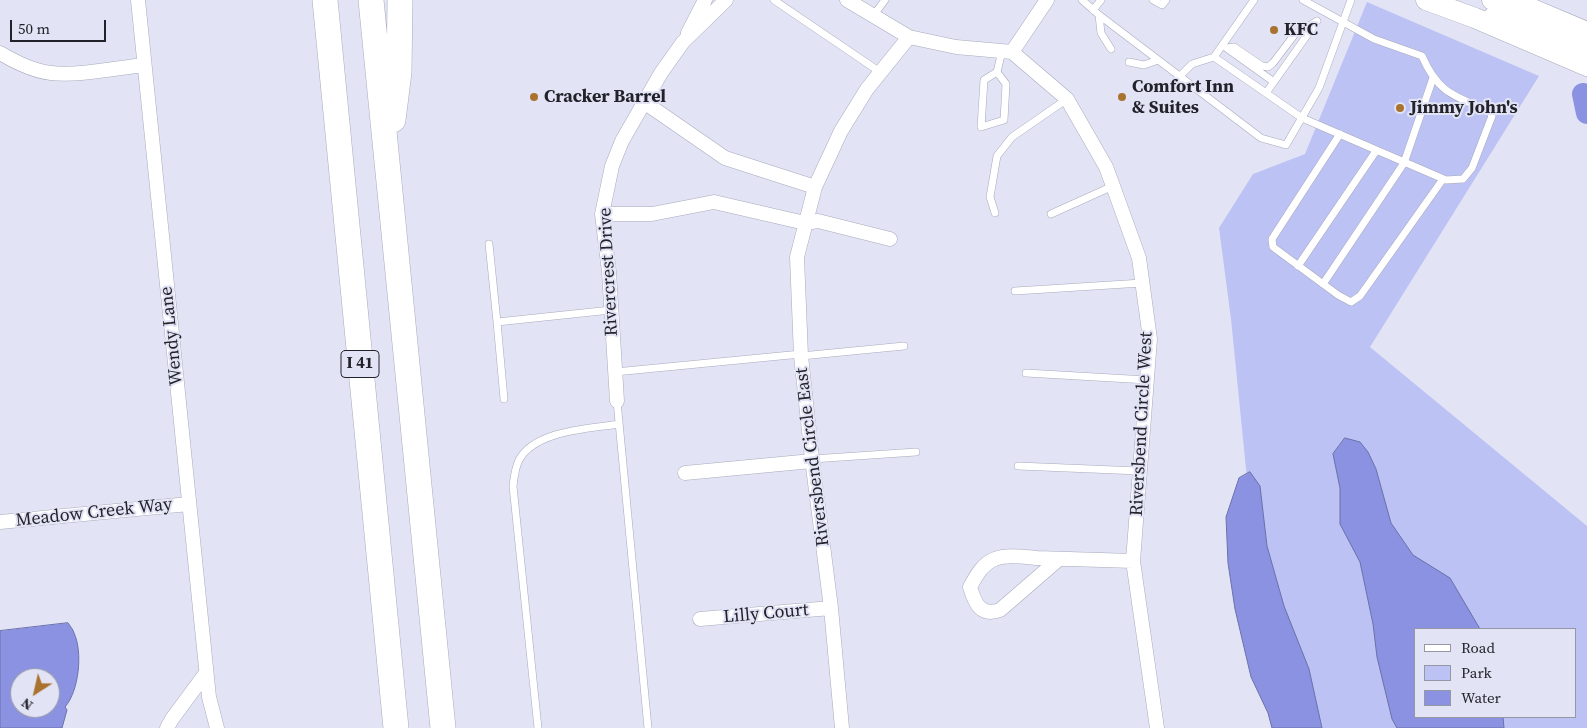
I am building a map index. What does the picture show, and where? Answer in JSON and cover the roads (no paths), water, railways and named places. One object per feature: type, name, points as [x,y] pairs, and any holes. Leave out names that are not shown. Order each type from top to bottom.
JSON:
[{"type":"highway","name":"I 41","points":[[325,0],[396,728]]},
{"type":"highway","points":[[371,0],[444,728]]},
{"type":"highway","points":[[387,168],[399,72],[400,0]]},
{"type":"main road","points":[[1426,0],[1475,18],[1587,66]]},
{"type":"main road","points":[[1492,0],[1519,3],[1587,32]]},
{"type":"main road","points":[[1452,9],[1524,22],[1587,50]]},
{"type":"street","name":"Wendy Lane","points":[[138,0],[208,697],[217,728]]},
{"type":"street","name":"Rivercrest Drive","points":[[616,401],[609,272],[602,214],[612,166],[622,142],[644,102],[661,73],[683,42],[705,0]]},
{"type":"street","name":"Rivercrest Drive","points":[[683,42],[726,0]]},
{"type":"street","points":[[847,0],[909,37],[956,47],[1007,52],[1048,0]]},
{"type":"street","points":[[644,102],[725,158],[815,187],[841,131],[867,89],[909,37]]},
{"type":"street","name":"Riversbend Circle West","points":[[1007,52],[1067,99],[1106,167],[1139,258],[1150,339],[1134,561],[1157,728]]},
{"type":"street","points":[[0,53],[17,63],[51,73],[144,65]]},
{"type":"street","name":"Riversbend Circle East","points":[[815,187],[797,257],[801,355],[831,608],[842,728]]},
{"type":"street","points":[[602,214],[652,214],[714,202],[806,224],[818,221],[890,239]]},
{"type":"street","points":[[685,473],[812,460]]},
{"type":"street","name":"Meadow Creek Way","points":[[0,522],[189,504]]},
{"type":"street","points":[[1059,559],[1000,610],[991,613],[982,610],[973,599],[970,587],[975,577],[983,567],[995,559],[1011,557],[1134,561]]},
{"type":"street","name":"Lilly Court","points":[[700,619],[831,608]]},
{"type":"street","points":[[167,728],[206,672]]},
{"type":"lane","points":[[774,0],[880,72]]},
{"type":"lane","points":[[873,16],[885,0]]},
{"type":"lane","points":[[1082,0],[1261,138],[1286,145],[1319,88],[1351,0]]},
{"type":"lane","points":[[1101,0],[1096,12],[1101,33],[1112,49]]},
{"type":"lane","points":[[1153,0],[1162,5],[1166,0]]},
{"type":"lane","points":[[1180,76],[1192,64],[1214,57],[1225,47],[1254,0]]},
{"type":"lane","points":[[1214,57],[1302,118],[1443,179],[1463,179],[1472,168],[1492,116],[1489,111],[1450,94],[1433,78],[1422,56],[1374,39],[1303,0]]},
{"type":"lane","points":[[1266,93],[1323,12]]},
{"type":"lane","points":[[1225,47],[1234,47],[1262,66],[1268,67],[1295,34],[1317,21]]},
{"type":"lane","points":[[1225,47],[1274,82]]},
{"type":"lane","points":[[997,72],[1006,84],[1004,120],[981,127],[984,80],[997,72],[1007,52]]},
{"type":"lane","points":[[1129,62],[1144,65],[1158,60]]},
{"type":"lane","points":[[1323,284],[1404,163],[1433,78]]},
{"type":"lane","points":[[995,213],[990,197],[996,156],[1012,138],[1067,99]]},
{"type":"lane","points":[[1340,134],[1272,239],[1273,247],[1338,295],[1351,302],[1360,296],[1443,179]]},
{"type":"lane","points":[[1298,266],[1376,150]]},
{"type":"lane","points":[[1051,214],[1113,186]]},
{"type":"lane","points":[[489,244],[504,399]]},
{"type":"lane","points":[[1015,290],[1142,283]]},
{"type":"lane","points":[[497,322],[611,310]]},
{"type":"lane","points":[[615,372],[904,346]]},
{"type":"lane","points":[[1026,373],[1147,380]]},
{"type":"lane","points":[[616,401],[648,728]]},
{"type":"lane","points":[[538,728],[513,486],[514,473],[520,459],[530,447],[544,439],[568,432],[619,424]]},
{"type":"lane","points":[[812,460],[916,452]]},
{"type":"lane","points":[[1018,466],[1140,471]]},
{"type":"water","points":[[1345,438],[1360,442],[1368,452],[1376,469],[1391,523],[1413,555],[1450,578],[1479,628],[1414,628],[1414,718],[1503,718],[1504,728],[1397,728],[1392,719],[1377,657],[1373,624],[1360,562],[1340,524],[1340,488],[1333,454]]},
{"type":"water","points":[[1250,472],[1260,486],[1267,546],[1284,606],[1309,669],[1322,728],[1272,728],[1268,713],[1251,677],[1235,609],[1228,563],[1226,517],[1239,478]]},
{"type":"water","points":[[68,623],[77,641],[79,661],[74,691],[65,707],[67,710],[62,728],[0,728],[0,631]]},
{"type":"waterway","points":[[1583,94],[1587,113]]},
{"type":"place","name":"KFC","points":[[1274,30]]},
{"type":"place","name":"Cracker Barrel","points":[[534,97]]},
{"type":"place","name":"Comfort Inn & Suites","points":[[1122,97]]},
{"type":"place","name":"Jimmy John's","points":[[1400,108]]}]
